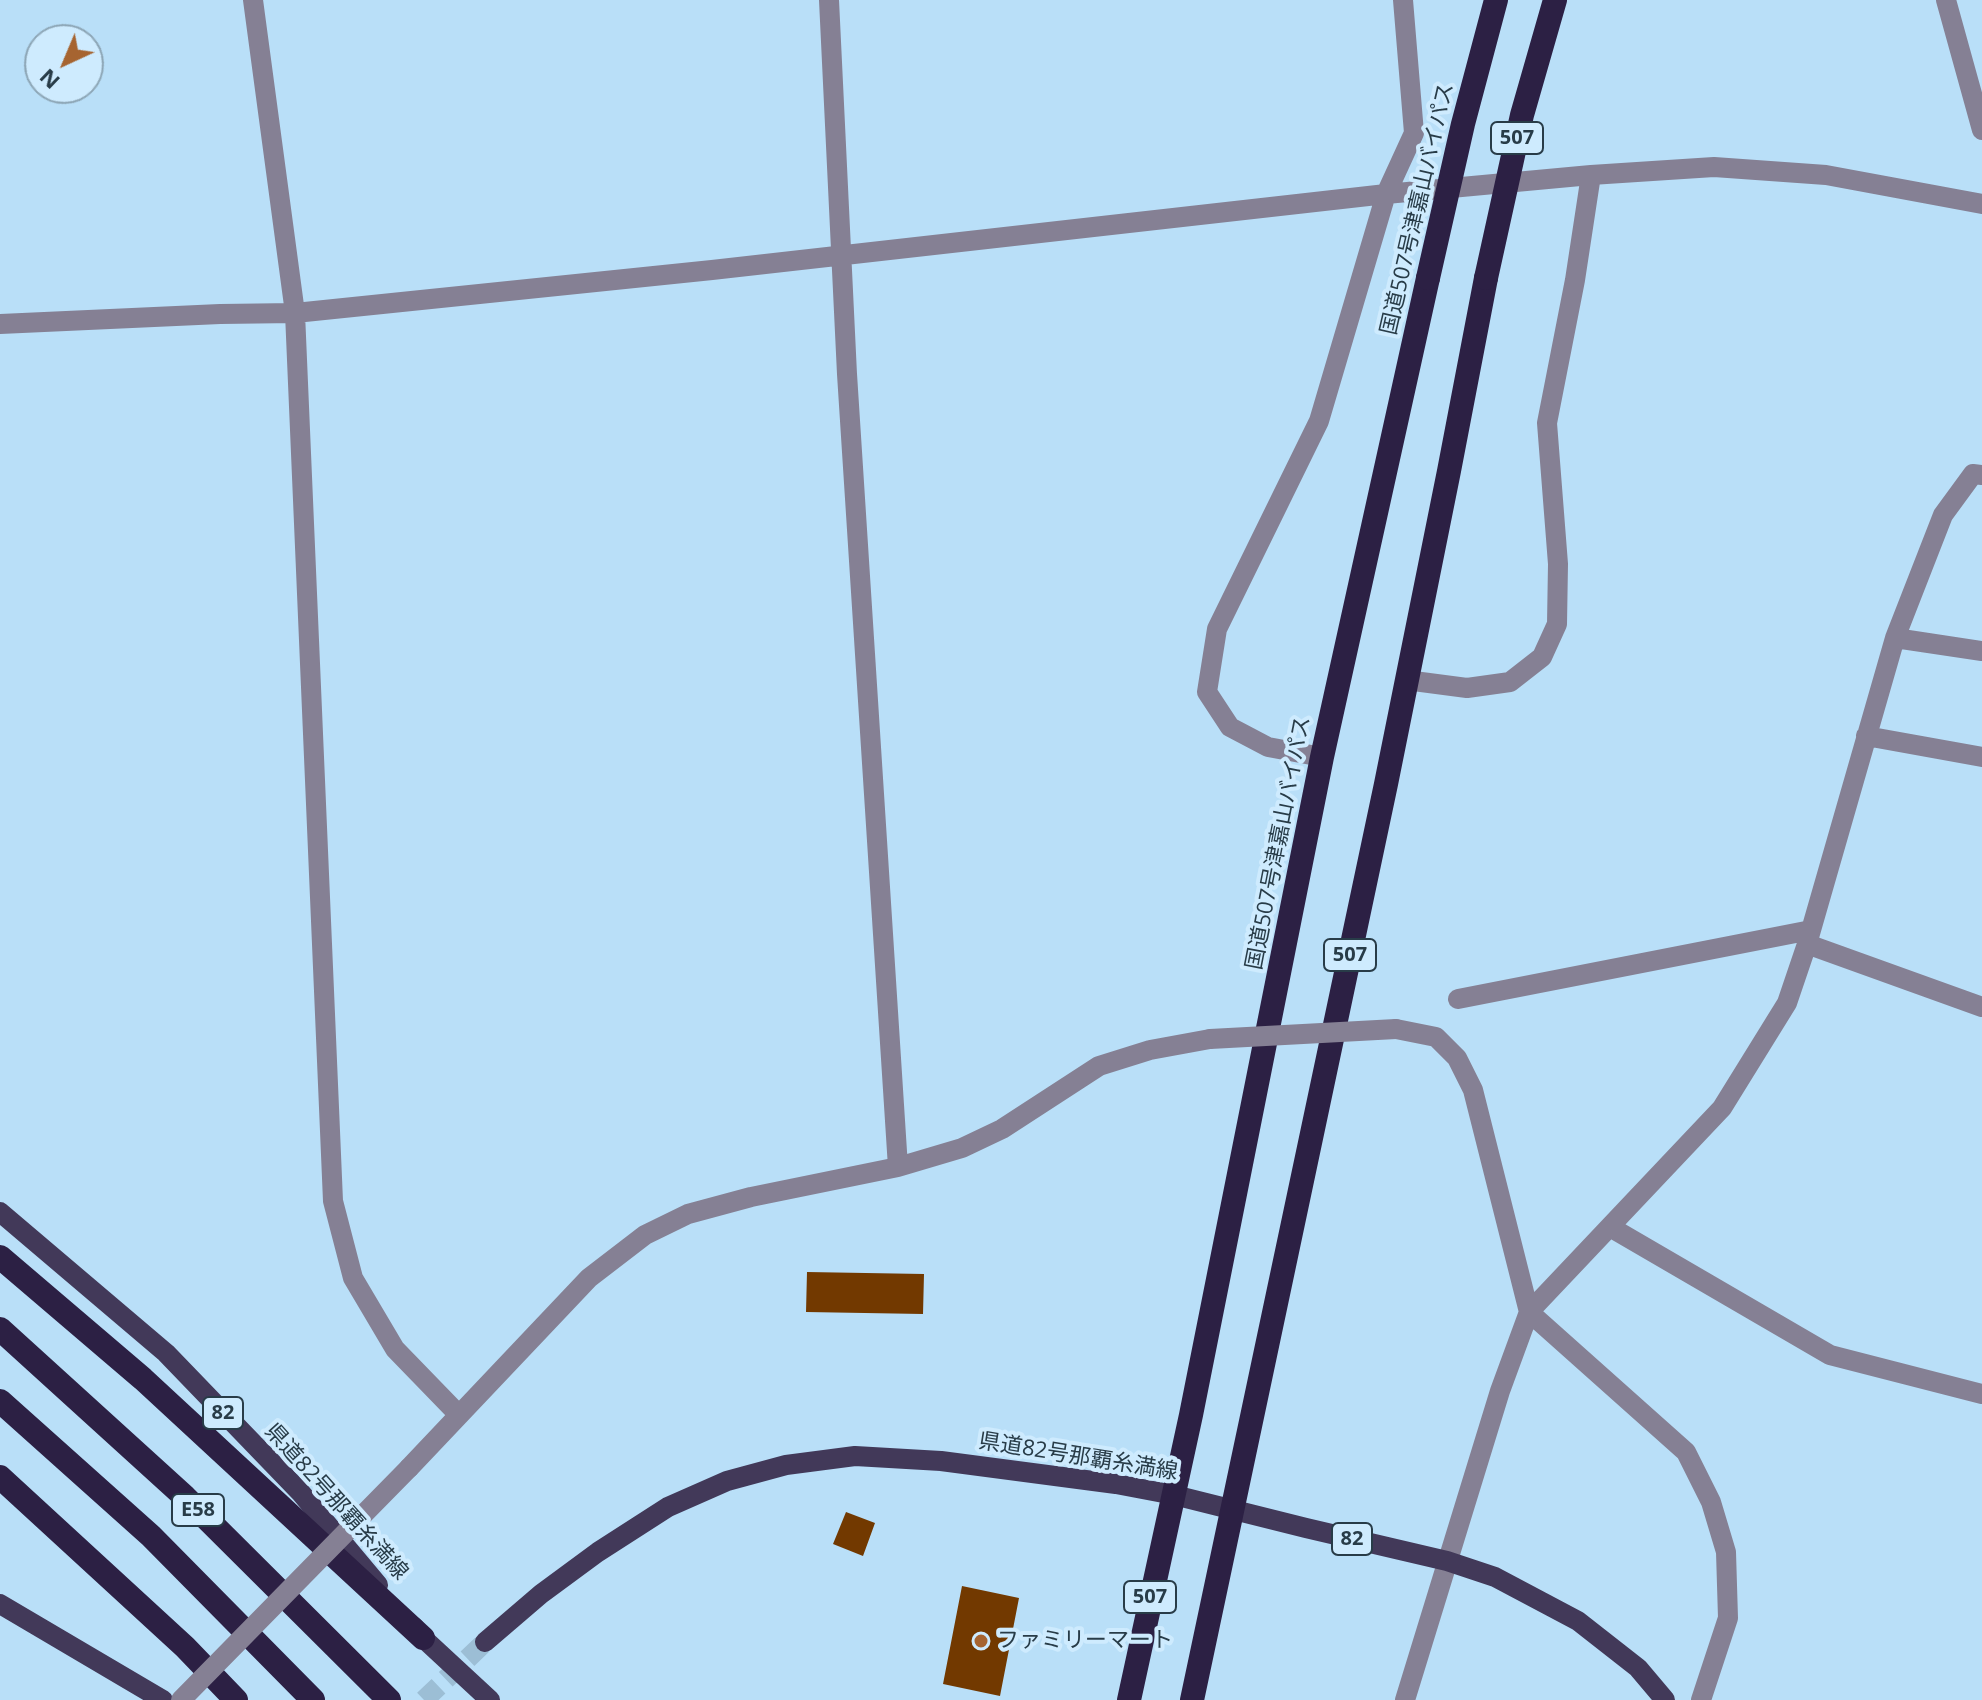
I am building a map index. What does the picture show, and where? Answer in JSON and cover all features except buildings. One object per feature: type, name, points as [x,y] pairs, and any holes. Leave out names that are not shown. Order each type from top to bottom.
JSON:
[{"type":"highway","name":"国道507号津嘉山バイパス","points":[[1129,1700],[1174,1495],[1322,757],[1463,124],[1496,0]]},
{"type":"highway","name":"507","points":[[1192,1700],[1406,680],[1486,278],[1522,115],[1555,0]]},
{"type":"highway","points":[[0,1257],[143,1379],[423,1638]]},
{"type":"highway","name":"E58","points":[[0,1329],[185,1497],[389,1700]]},
{"type":"highway","name":"E58","points":[[0,1401],[151,1536],[313,1700]]},
{"type":"highway","points":[[0,1477],[106,1572],[236,1700]]},
{"type":"main road","name":"県道82号那覇糸満線","points":[[0,1212],[166,1353],[301,1493],[423,1638],[490,1700]]},
{"type":"main road","name":"県道82号那覇糸満線","points":[[485,1642],[541,1594],[598,1552],[668,1507],[727,1481],[786,1465],[855,1456],[941,1461],[1116,1484],[1174,1495],[1447,1561],[1495,1577],[1578,1621],[1638,1668],[1665,1700]]},
{"type":"main road","points":[[0,1604],[163,1700]]},
{"type":"street","points":[[253,0],[295,313],[333,1201],[353,1278],[395,1349],[459,1415]]},
{"type":"street","points":[[829,0],[847,374],[898,1167]]},
{"type":"street","points":[[1322,757],[1268,747],[1230,727],[1207,692],[1217,629],[1319,421],[1386,194],[1414,133],[1403,0]]},
{"type":"street","points":[[1946,0],[1982,130]]},
{"type":"street","points":[[0,324],[295,313],[712,270],[1386,194],[1714,167],[1826,175],[1982,204]]},
{"type":"street","points":[[1406,680],[1467,688],[1510,682],[1542,657],[1557,624],[1558,564],[1547,423],[1575,280],[1591,175]]},
{"type":"street","points":[[1405,1700],[1500,1391],[1529,1312],[1722,1108],[1787,1003],[1895,638],[1943,515],[1973,474],[1982,475]]},
{"type":"street","points":[[1895,638],[1982,651]]},
{"type":"street","points":[[1866,736],[1982,757]]},
{"type":"street","points":[[1458,999],[1809,937],[1982,1007]]},
{"type":"street","points":[[181,1700],[409,1468],[589,1278],[645,1235],[688,1214],[751,1197],[898,1167],[962,1148],[1002,1129],[1099,1066],[1150,1050],[1210,1039],[1396,1029],[1436,1037],[1457,1058],[1473,1090],[1529,1312],[1686,1452],[1711,1502],[1726,1552],[1728,1618],[1701,1700]]},
{"type":"street","points":[[1610,1227],[1830,1355],[1982,1394]]},
{"type":"tunnel","points":[[424,1700],[485,1642]]},
{"type":"place","name":"ファミリーマート","points":[[981,1641]]}]
